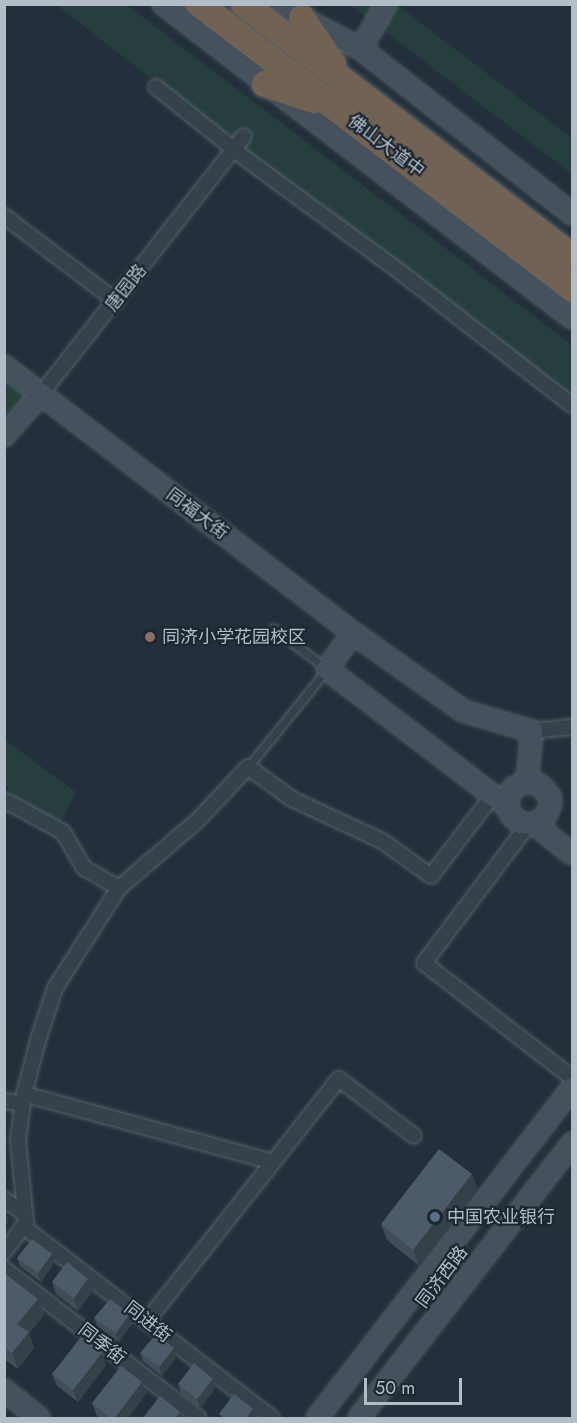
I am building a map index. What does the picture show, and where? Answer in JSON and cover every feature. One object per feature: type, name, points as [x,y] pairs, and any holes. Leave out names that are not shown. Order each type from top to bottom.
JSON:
[{"type":"highway","name":"佛山大道中","points":[[199,4],[573,288]]},
{"type":"highway","name":"佛山大道中","points":[[244,4],[573,257]]},
{"type":"highway","points":[[293,11],[347,84]]},
{"type":"highway","points":[[266,84],[332,105]]},
{"type":"main road","points":[[163,4],[573,318]]},
{"type":"main road","points":[[362,49],[386,4]]},
{"type":"main road","points":[[293,11],[362,49],[573,214]]},
{"type":"main road","name":"同福大街","points":[[4,366],[353,633],[463,711],[532,731]]},
{"type":"main road","name":"唐园路","points":[[4,436],[41,394]]},
{"type":"main road","points":[[353,633],[327,669],[500,800],[515,820],[531,824],[573,854]]},
{"type":"main road","points":[[526,782],[532,731]]},
{"type":"main road","points":[[500,800],[514,787],[526,782],[540,785],[550,796],[551,803],[546,816],[531,824]]},
{"type":"main road","points":[[317,1419],[573,1088]]},
{"type":"main road","name":"同济西路","points":[[334,1419],[573,1107]]},
{"type":"main road","name":"同济西路","points":[[359,1419],[573,1143]]},
{"type":"main road","points":[[376,1419],[573,1163]]},
{"type":"main road","points":[[473,1273],[502,1255],[515,1217]]},
{"type":"main road","points":[[4,1390],[39,1419]]},
{"type":"main road","points":[[4,1403],[25,1419]]},
{"type":"street","points":[[156,87],[234,150],[399,271],[573,405]]},
{"type":"street","name":"唐园路","points":[[41,394],[244,136]]},
{"type":"street","points":[[4,216],[116,301]]},
{"type":"street","points":[[532,731],[573,727]]},
{"type":"street","points":[[4,1252],[24,1220],[18,1140],[23,1099],[55,988],[119,888],[198,820],[248,767],[292,799],[382,841],[431,876],[500,800]]},
{"type":"street","points":[[4,800],[63,832],[84,868],[119,888]]},
{"type":"street","points":[[531,824],[424,963],[573,1078]]},
{"type":"street","points":[[147,1321],[339,1078],[414,1136]]},
{"type":"street","points":[[4,1101],[23,1099],[273,1162]]},
{"type":"street","points":[[4,1129],[19,1129]]},
{"type":"street","name":"同进街","points":[[4,1198],[24,1220],[272,1419]]},
{"type":"street","name":"同季街","points":[[4,1269],[199,1419]]},
{"type":"lane","points":[[248,767],[327,669],[273,628]]},
{"type":"green space","points":[[56,5],[127,5],[572,345],[572,401]]},
{"type":"green space","points":[[350,5],[397,5],[572,138],[572,174]]},
{"type":"green space","points":[[5,381],[26,397],[5,421]]},
{"type":"green space","points":[[5,740],[76,792],[60,823],[15,798],[6,785]]},
{"type":"building","points":[[439,1149],[472,1174],[413,1250],[381,1224]]},
{"type":"building","points":[[32,1239],[52,1254],[38,1273],[17,1258]]},
{"type":"building","points":[[67,1262],[88,1279],[74,1298],[52,1282]]},
{"type":"building","points":[[4,1273],[38,1299],[17,1324],[29,1332],[12,1353],[4,1347]]},
{"type":"building","points":[[110,1299],[130,1314],[116,1333],[94,1318]]},
{"type":"building","points":[[156,1334],[174,1348],[159,1367],[140,1353]]},
{"type":"building","points":[[81,1337],[102,1353],[73,1390],[52,1374]]},
{"type":"building","points":[[194,1363],[213,1379],[197,1399],[178,1384]]},
{"type":"building","points":[[121,1366],[142,1382],[112,1419],[92,1403]]},
{"type":"building","points":[[234,1394],[253,1409],[246,1419],[225,1419],[219,1414]]},
{"type":"building","points":[[160,1396],[180,1412],[175,1419],[142,1419]]},
{"type":"place","name":"同济小学花园校区","points":[[150,637]]},
{"type":"place","name":"中国农业银行","points":[[435,1217]]}]
